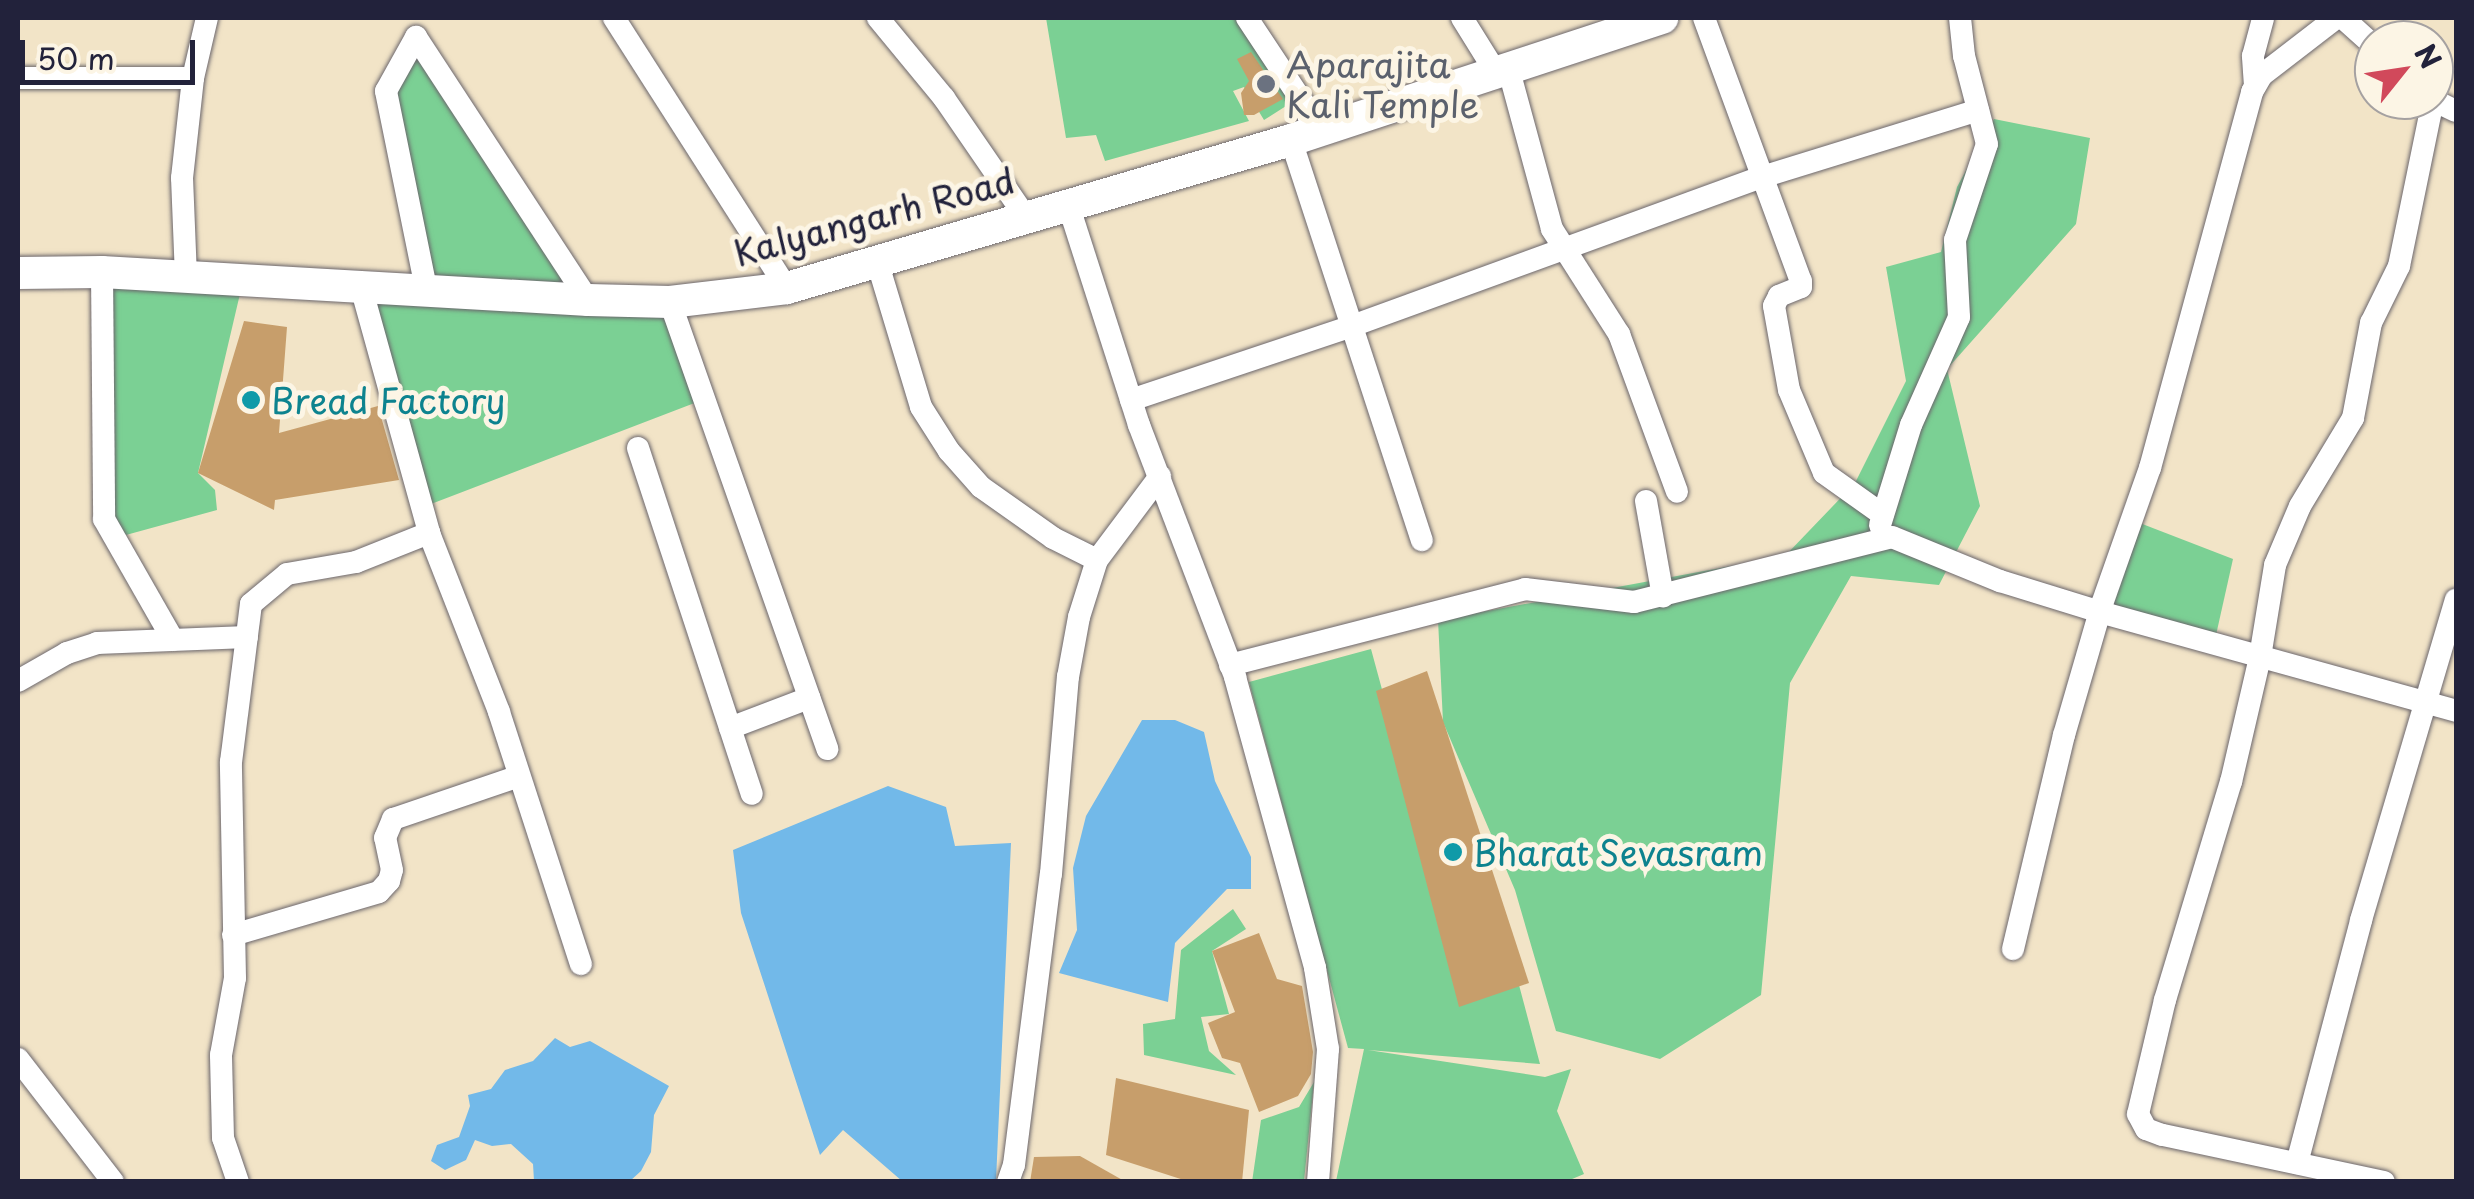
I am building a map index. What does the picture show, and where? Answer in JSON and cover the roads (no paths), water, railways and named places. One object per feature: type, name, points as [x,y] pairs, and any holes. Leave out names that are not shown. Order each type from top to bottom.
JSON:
[{"type":"main road","name":"Kalyangarh Road","points":[[18,273],[102,272],[670,302],[787,288],[1302,136],[1663,18]]},
{"type":"street","points":[[186,277],[182,178],[193,78],[207,18]]},
{"type":"street","points":[[614,18],[787,288]]},
{"type":"street","points":[[878,18],[944,98],[1024,216]]},
{"type":"street","points":[[1246,18],[1304,104],[1302,136],[1352,326],[1422,540]]},
{"type":"street","points":[[1462,18],[1502,69],[1552,229],[1619,334],[1677,492]]},
{"type":"street","points":[[1704,18],[1801,281],[1801,287],[1779,296],[1774,306],[1789,390],[1824,473],[1882,515]]},
{"type":"street","points":[[1879,540],[1882,515],[1910,425],[1959,317],[1955,240],[1987,144],[1960,18]]},
{"type":"street","points":[[2255,86],[2252,56],[2264,18]]},
{"type":"street","points":[[2013,949],[2064,734],[2100,612],[2150,468],[2255,86],[2262,76],[2340,18]]},
{"type":"street","points":[[409,27],[386,91],[426,288]]},
{"type":"street","points":[[409,27],[588,300]]},
{"type":"street","points":[[18,78],[193,78]]},
{"type":"street","points":[[1131,400],[1352,326],[1762,178],[1978,110]]},
{"type":"street","points":[[2384,1182],[2162,1135],[2146,1130],[2138,1114],[2165,1000],[2231,782],[2260,657],[2275,565],[2300,506],[2353,418],[2371,324],[2400,266],[2429,120]]},
{"type":"street","points":[[1069,207],[1131,400],[1230,664],[1315,968],[1328,1049],[1318,1182]]},
{"type":"street","points":[[876,261],[921,407],[948,452],[981,486],[1053,538],[1097,560]]},
{"type":"street","points":[[102,272],[104,519],[174,640]]},
{"type":"street","points":[[360,287],[429,533],[519,776],[581,964]]},
{"type":"street","points":[[670,302],[827,750]]},
{"type":"street","points":[[638,448],[752,794]]},
{"type":"street","points":[[1008,1182],[1014,1165],[1052,874],[1068,677],[1097,560],[1160,476]]},
{"type":"street","points":[[1646,501],[1663,596]]},
{"type":"street","points":[[238,1182],[223,1138],[222,1055],[235,978],[231,762],[250,604],[272,583],[304,568],[356,562],[429,533]]},
{"type":"street","points":[[1230,664],[1525,589],[1612,601],[1663,596],[1892,537],[2000,581],[2100,612],[2456,711]]},
{"type":"street","points":[[2297,1163],[2361,920],[2456,600]]},
{"type":"street","points":[[19,674],[97,643],[246,637]]},
{"type":"street","points":[[730,728],[810,698]]},
{"type":"street","points":[[234,935],[378,892],[389,881],[392,870],[385,838],[394,820],[406,812],[519,776]]},
{"type":"street","points":[[18,1059],[113,1182]]},
{"type":"water","points":[[1142,720],[1175,720],[1204,732],[1215,781],[1251,857],[1251,889],[1227,889],[1175,943],[1168,1002],[1059,973],[1077,930],[1073,868],[1086,816]]},
{"type":"water","points":[[888,786],[946,807],[955,846],[1011,843],[996,1181],[902,1181],[843,1130],[820,1155],[741,913],[733,850]]},
{"type":"water","points":[[555,1038],[570,1047],[590,1041],[669,1086],[654,1115],[651,1152],[641,1171],[630,1181],[534,1181],[533,1164],[511,1144],[492,1146],[475,1140],[466,1160],[445,1170],[431,1161],[437,1145],[459,1137],[470,1106],[468,1095],[491,1089],[505,1070],[533,1061]]},
{"type":"place","name":"Aparajita Kali Temple","points":[[1266,84]]},
{"type":"place","name":"Bread Factory","points":[[251,400]]},
{"type":"place","name":"Bharat Sevasram","points":[[1453,852]]}]
